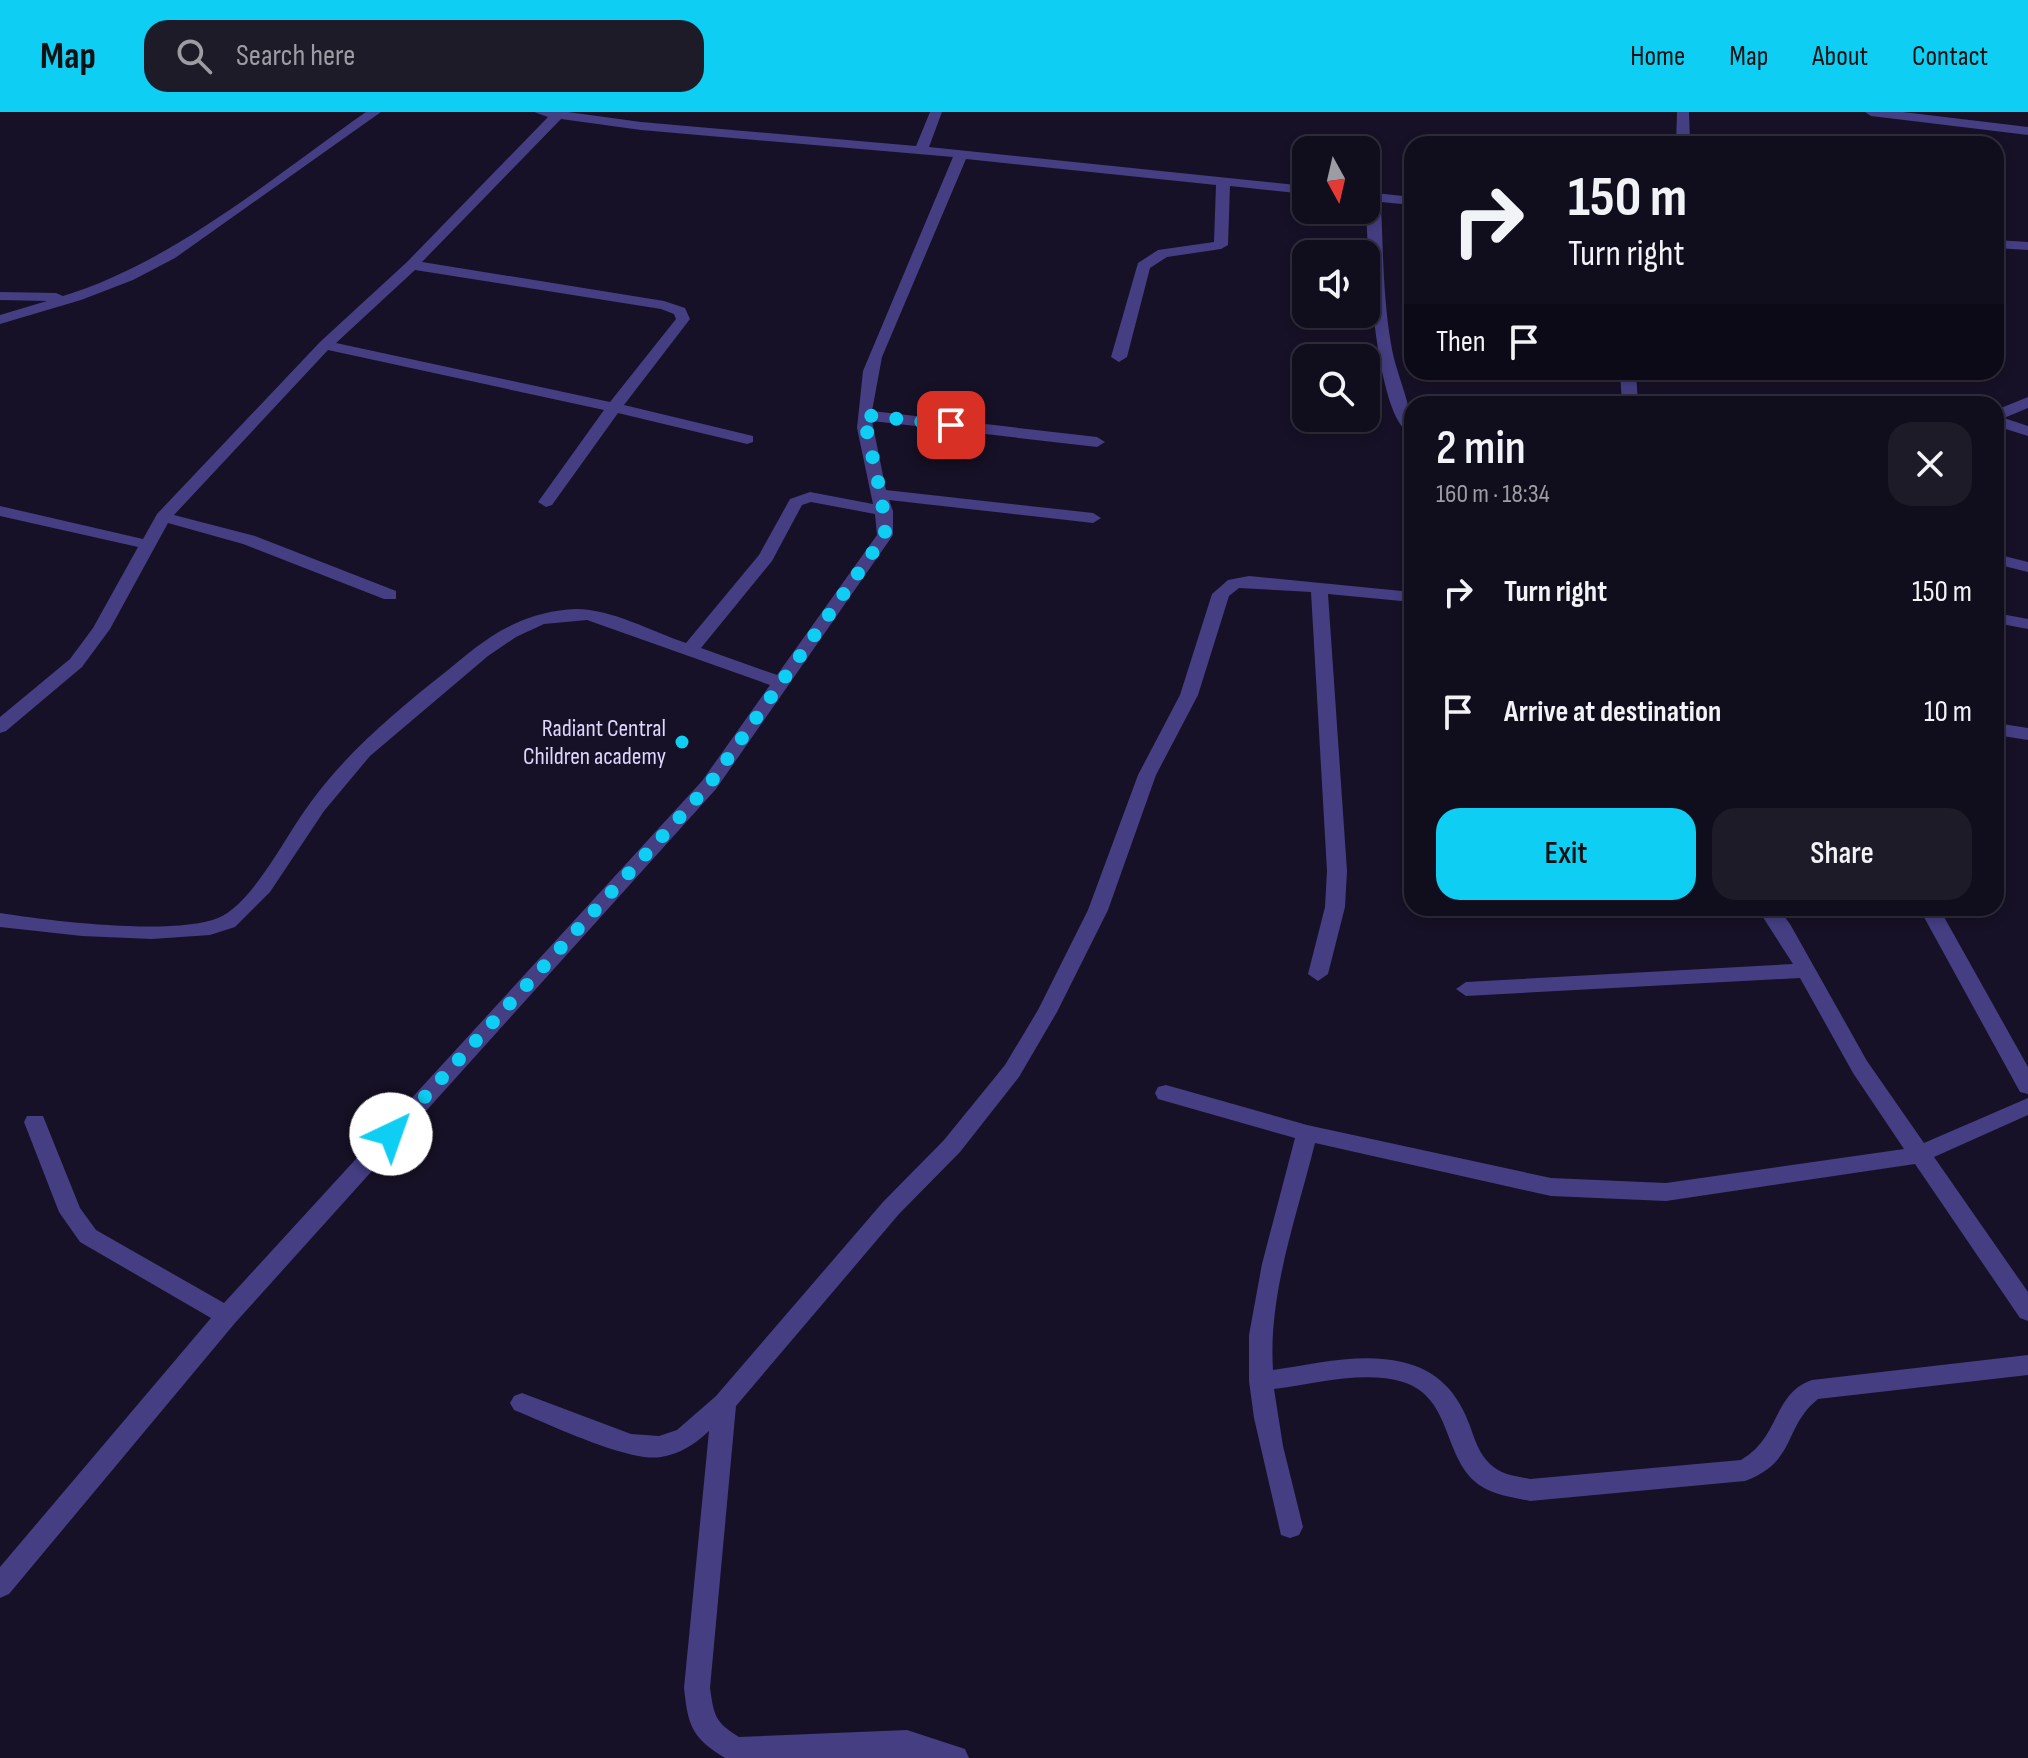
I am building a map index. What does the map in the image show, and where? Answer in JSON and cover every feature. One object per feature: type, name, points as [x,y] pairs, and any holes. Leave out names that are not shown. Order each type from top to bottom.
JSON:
[{"type":"street","points":[[0,320],[76,297],[128,277],[170,255],[375,112]]},
{"type":"street","points":[[540,112],[641,126],[921,150],[1292,189]]},
{"type":"street","points":[[641,126],[648,112]]},
{"type":"street","points":[[921,150],[936,112]]},
{"type":"street","points":[[1683,112],[1683,136]]},
{"type":"street","points":[[1871,112],[1952,117],[2028,131]]},
{"type":"street","points":[[0,727],[76,663],[101,629],[145,544],[163,517],[325,345],[412,265],[558,114]]},
{"type":"street","points":[[0,1586],[227,1316],[709,785],[885,535],[864,415],[874,357],[961,155]]},
{"type":"street","points":[[1119,357],[1143,266],[1163,253],[1221,245],[1223,182]]},
{"type":"street","points":[[1380,198],[1404,200]]},
{"type":"street","points":[[1373,224],[1386,363],[1404,414]]},
{"type":"street","points":[[2004,244],[2028,246]]},
{"type":"street","points":[[412,265],[664,305],[680,311],[683,319],[678,327],[614,407],[546,502]]},
{"type":"street","points":[[0,296],[76,297]]},
{"type":"street","points":[[325,345],[747,439]]},
{"type":"street","points":[[2004,415],[2028,402]]},
{"type":"street","points":[[864,415],[1097,442]]},
{"type":"street","points":[[2004,422],[2028,431]]},
{"type":"street","points":[[690,650],[766,557],[796,502],[810,497],[1093,518]]},
{"type":"street","points":[[0,511],[145,544]]},
{"type":"street","points":[[163,517],[249,540],[390,595]]},
{"type":"street","points":[[2004,561],[2028,567]]},
{"type":"street","points":[[522,1403],[630,1444],[659,1447],[685,1438],[724,1403],[891,1208],[952,1146],[1012,1071],[1047,1012],[1098,910],[1147,775],[1201,665],[1221,594],[1234,584],[1249,581],[1404,596]]},
{"type":"street","points":[[1318,974],[1335,907],[1337,871],[1319,588]]},
{"type":"street","points":[[0,920],[28,925],[185,931],[231,921],[251,900],[341,772],[396,720],[500,638],[530,623],[562,614],[589,615],[781,683]]},
{"type":"street","points":[[2004,620],[2028,624]]},
{"type":"street","points":[[2004,730],[2028,734]]},
{"type":"street","points":[[1773,916],[1860,1067],[2028,1311]]},
{"type":"street","points":[[1933,916],[1986,1016],[2028,1086]]},
{"type":"street","points":[[1466,989],[1804,971]]},
{"type":"street","points":[[1166,1093],[1307,1133],[1551,1187],[1666,1192],[1918,1155],[2028,1106]]},
{"type":"street","points":[[35,1122],[70,1212],[88,1236],[227,1316]]},
{"type":"street","points":[[1290,1527],[1271,1452],[1261,1381],[1264,1309],[1307,1133]]},
{"type":"street","points":[[1261,1381],[1378,1370],[1412,1374],[1448,1397],[1472,1463],[1487,1480],[1504,1488],[1530,1490],[1745,1470],[1767,1459],[1781,1443],[1788,1413],[1798,1399],[1812,1390],[2028,1365]]},
{"type":"street","points":[[724,1403],[697,1688],[700,1713],[711,1735],[736,1750],[907,1743],[955,1758]]},
{"type":"place","name":"Radiant Central Children academy","points":[[682,742]]},
{"type":"route","points":[[391,1134],[709,785],[885,535],[885,511],[878,494],[864,415],[951,425]]}]
